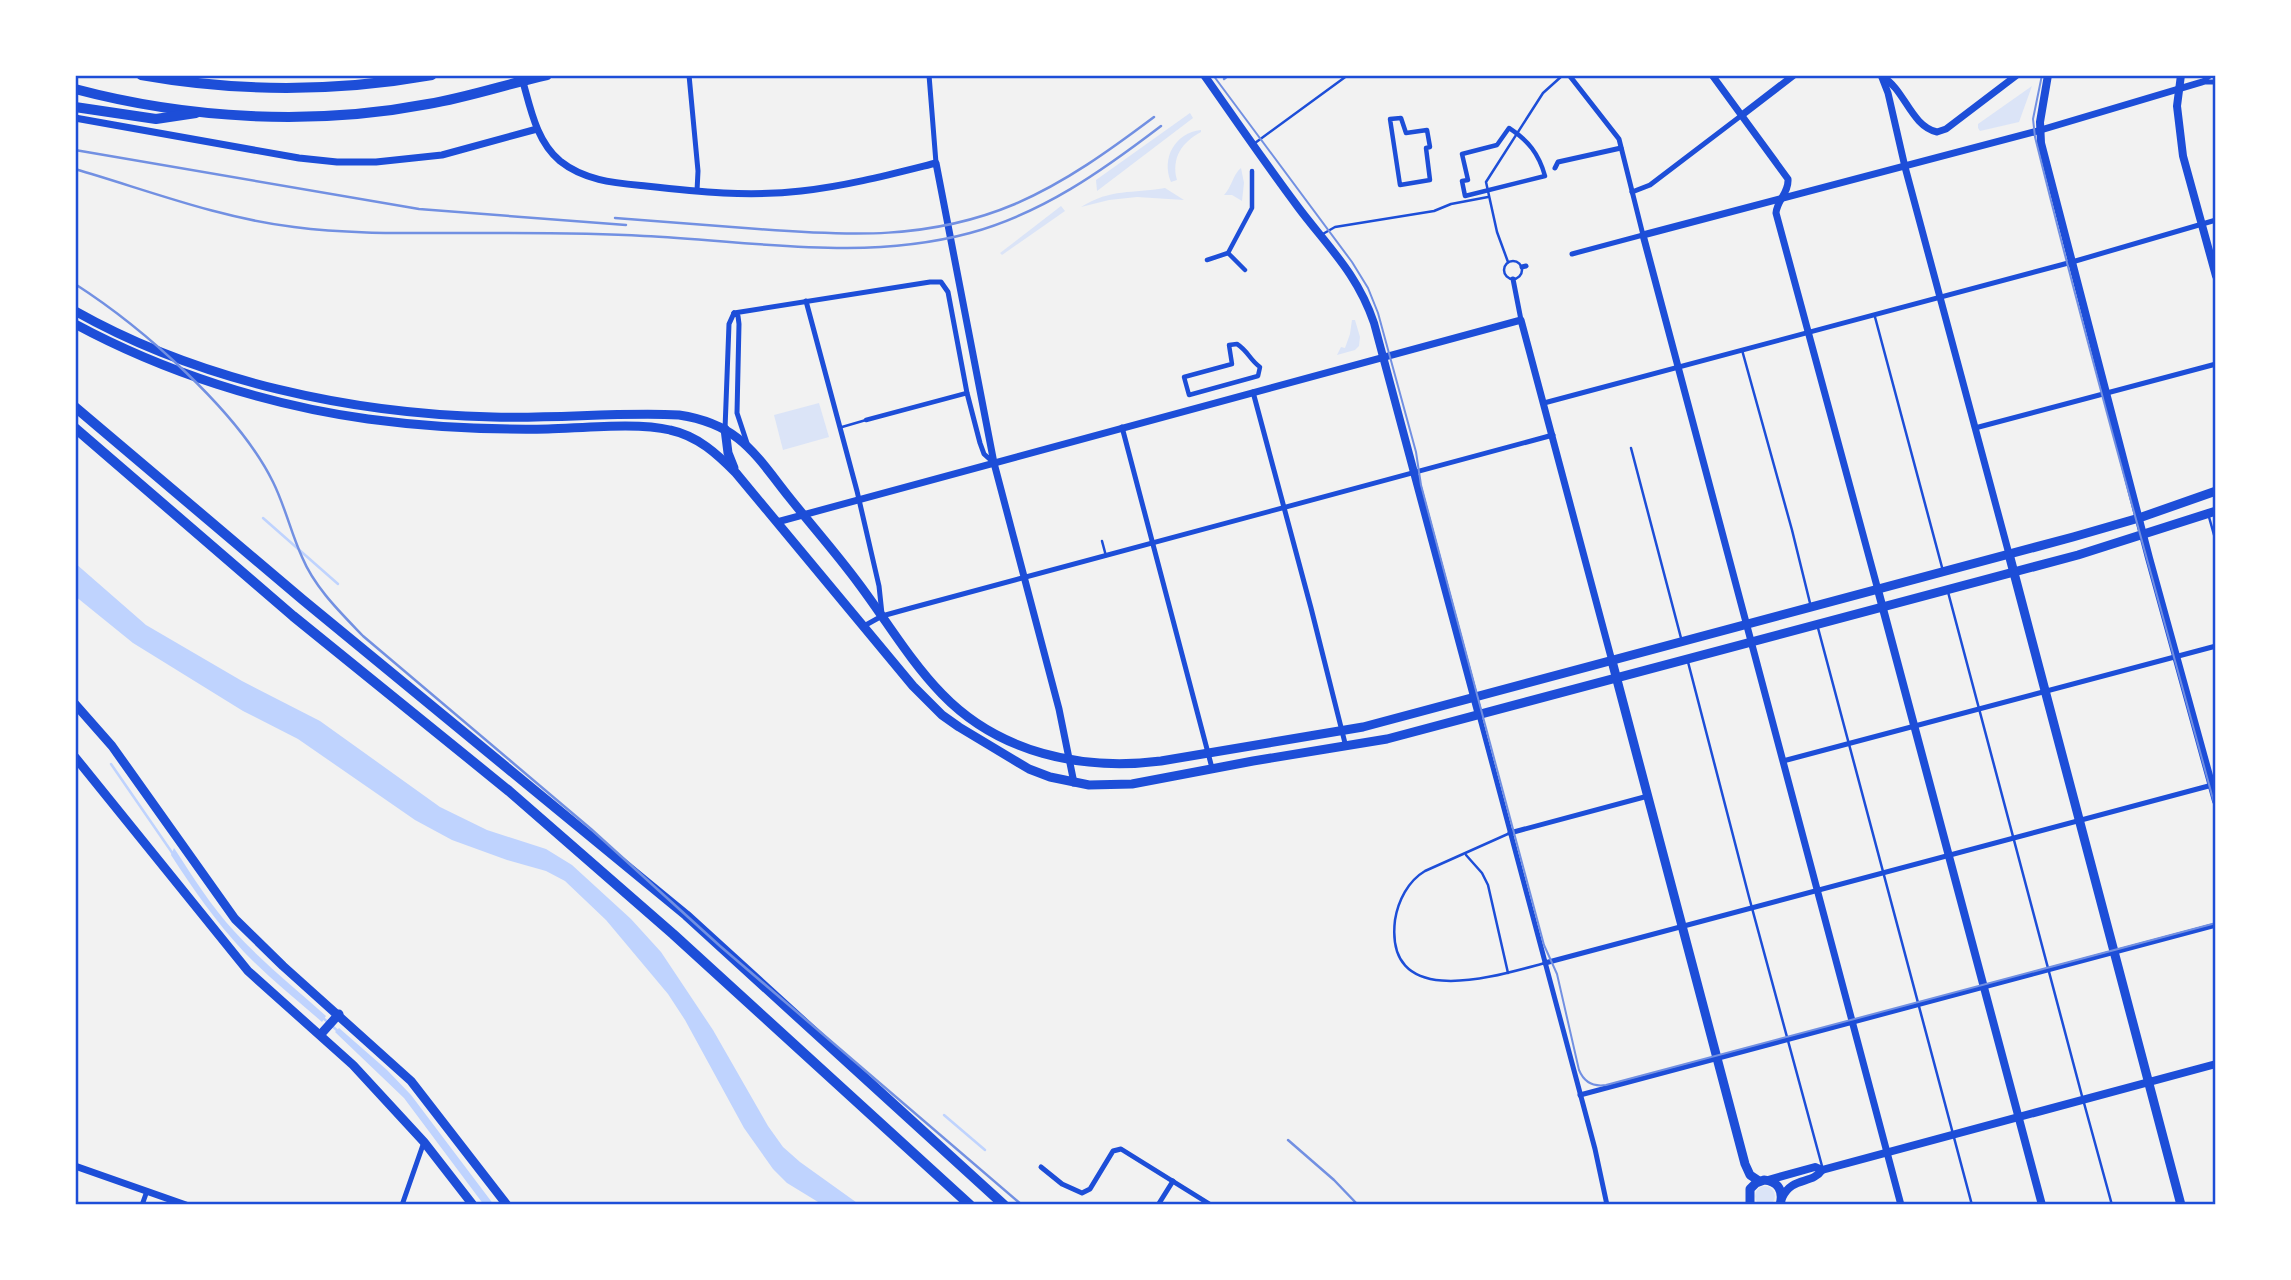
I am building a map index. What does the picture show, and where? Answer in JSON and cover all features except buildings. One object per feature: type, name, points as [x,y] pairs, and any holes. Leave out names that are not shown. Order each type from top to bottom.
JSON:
[{"type":"highway","points":[[141,75],[265,88],[353,86],[425,76]]},
{"type":"highway","points":[[178,75],[208,84]]},
{"type":"highway","points":[[75,89],[133,102],[207,112],[274,116],[346,114],[426,105],[547,75]]},
{"type":"highway","points":[[75,107],[156,120],[207,112]]},
{"type":"highway","points":[[75,407],[303,600],[686,915],[1004,1205]]},
{"type":"highway","points":[[75,428],[293,616],[519,800],[673,934],[970,1205]]},
{"type":"main road","points":[[1204,75],[1252,145],[1359,285],[1374,323],[1479,715]]},
{"type":"main road","points":[[2048,75],[2039,130],[2139,518],[2214,784],[2216,801]]},
{"type":"main road","points":[[2181,75],[2177,106],[2183,156],[2216,276]]},
{"type":"main road","points":[[75,311],[153,348],[220,372],[270,387],[384,409],[463,416],[679,415],[707,421],[725,429],[750,447],[851,573],[932,683],[962,712],[984,728],[1015,744],[1070,761],[1101,765],[1130,765],[1343,730],[1474,698],[1943,573],[2139,518],[2216,491]]},
{"type":"main road","points":[[75,324],[146,357],[207,380],[316,409],[438,427],[623,427],[670,430],[702,443],[736,473],[913,686],[942,715],[1017,764],[1050,777],[1103,786],[1124,785],[1387,739],[2013,572],[2212,513]]},
{"type":"main road","points":[[725,429],[728,453],[736,473]]},
{"type":"main road","points":[[2009,554],[2181,1205]]},
{"type":"main road","points":[[1878,590],[2042,1205]]},
{"type":"main road","points":[[1612,661],[1747,1170],[1754,1179],[1778,1186],[1781,1201]]},
{"type":"main road","points":[[75,704],[112,746],[235,919],[337,1017],[411,1081],[507,1205]]},
{"type":"main road","points":[[75,757],[248,971],[324,1031],[424,1143],[468,1202]]},
{"type":"main road","points":[[324,1031],[337,1017]]},
{"type":"main road","points":[[1750,1205],[1750,1189],[1764,1181],[1815,1167],[1822,1170],[2216,1064]]},
{"type":"main road","points":[[1781,1201],[1793,1184],[1818,1176],[1822,1170]]},
{"type":"street","points":[[521,75],[537,129],[547,146],[558,159],[588,177],[697,191],[748,194],[798,192],[936,163]]},
{"type":"street","points":[[689,75],[698,171],[697,191]]},
{"type":"street","points":[[929,75],[936,163],[994,463],[1074,783]]},
{"type":"street","points":[[1569,75],[1617,135],[1621,148],[1901,1205]]},
{"type":"street","points":[[1712,75],[1788,179],[1788,187],[1777,205],[1776,213],[1878,590]]},
{"type":"street","points":[[1632,192],[1650,186],[1794,75]]},
{"type":"street","points":[[1882,76],[1889,81],[1923,125],[1937,132],[1946,129],[2017,75]]},
{"type":"street","points":[[2202,82],[2211,75]]},
{"type":"street","points":[[1882,76],[2009,554]]},
{"type":"street","points":[[1572,254],[1905,167],[2202,82],[2216,82]]},
{"type":"street","points":[[75,118],[299,158],[337,162],[388,161],[442,155],[537,129]]},
{"type":"street","points":[[1401,118],[1406,133],[1427,130],[1430,180],[1399,185],[1390,120],[1401,118]]},
{"type":"street","points":[[1509,128],[1529,144],[1539,158],[1545,176],[1487,194],[1465,197],[1461,181],[1468,180],[1462,154],[1497,145],[1509,128]]},
{"type":"street","points":[[1555,168],[1558,162],[1621,148]]},
{"type":"street","points":[[1207,260],[1228,253],[1252,208],[1252,171]]},
{"type":"street","points":[[1544,403],[2072,262],[2216,220]]},
{"type":"street","points":[[1228,253],[1245,270]]},
{"type":"street","points":[[1513,279],[1521,320],[1612,661]]},
{"type":"street","points":[[734,313],[941,282],[948,292],[967,393],[982,452],[994,463]]},
{"type":"street","points":[[806,301],[859,500],[879,586],[882,616]]},
{"type":"street","points":[[725,429],[729,324],[734,313]]},
{"type":"street","points":[[734,313],[738,316],[739,324],[737,413],[750,447]]},
{"type":"street","points":[[777,522],[1521,320]]},
{"type":"street","points":[[1237,344],[1248,352],[1251,362],[1260,369],[1255,378],[1189,395],[1184,377],[1232,364],[1234,361],[1229,345],[1237,344]]},
{"type":"street","points":[[1975,428],[2216,364]]},
{"type":"street","points":[[1253,392],[1346,747]]},
{"type":"street","points":[[866,420],[967,393]]},
{"type":"street","points":[[1122,428],[1212,768]]},
{"type":"street","points":[[864,626],[882,616],[1553,435]]},
{"type":"street","points":[[1783,761],[2216,646]]},
{"type":"street","points":[[1479,715],[1609,1203]]},
{"type":"street","points":[[1545,963],[2214,784]]},
{"type":"street","points":[[1510,833],[1648,796]]},
{"type":"street","points":[[1580,1095],[2216,925]]},
{"type":"street","points":[[402,1205],[424,1143]]},
{"type":"street","points":[[1041,1167],[1062,1184],[1082,1193],[1090,1189],[1113,1151],[1121,1149],[1211,1205]]},
{"type":"street","points":[[75,1166],[186,1205]]},
{"type":"street","points":[[1158,1205],[1173,1181]]},
{"type":"street","points":[[142,1205],[147,1191]]},
{"type":"lane","points":[[1252,145],[1348,75]]},
{"type":"lane","points":[[1508,262],[1502,250],[1487,194],[1487,178],[1545,91],[1563,75]]},
{"type":"lane","points":[[1320,235],[1335,227],[1434,211],[1487,194]]},
{"type":"lane","points":[[1515,261],[1524,267],[1520,275],[1513,279],[1508,278],[1505,273],[1504,268],[1508,262],[1515,261]]},
{"type":"lane","points":[[1874,314],[1943,573]]},
{"type":"lane","points":[[1742,349],[1811,609]]},
{"type":"lane","points":[[840,428],[866,420]]},
{"type":"lane","points":[[1631,448],[1682,642]]},
{"type":"lane","points":[[2212,513],[2216,542]]},
{"type":"lane","points":[[1102,541],[1106,556]]},
{"type":"lane","points":[[1947,589],[2112,1205]]},
{"type":"lane","points":[[1817,625],[1972,1205]]},
{"type":"lane","points":[[1687,659],[1822,1170]]},
{"type":"lane","points":[[1510,833],[1466,855],[1425,871],[1413,880],[1400,902],[1395,923],[1398,953],[1408,968],[1428,978],[1457,982],[1489,978],[1545,963]]},
{"type":"lane","points":[[1466,855],[1482,873],[1488,885],[1508,973]]},
{"type":"shaded area","points":[[2032,86],[2019,122],[1980,131],[1978,124]]},
{"type":"shaded area","points":[[1190,113],[1193,118],[1097,191],[1096,180]]},
{"type":"shaded area","points":[[1201,130],[1183,146],[1177,158],[1177,180],[1171,182],[1168,173],[1169,156],[1177,141]]},
{"type":"shaded area","points":[[1241,168],[1244,183],[1242,201],[1232,195],[1224,195]]},
{"type":"shaded area","points":[[1165,188],[1184,200],[1137,197],[1081,207],[1112,194]]},
{"type":"shaded area","points":[[1061,206],[1065,211],[1002,255],[1000,253]]},
{"type":"shaded area","points":[[1352,320],[1355,320],[1360,337],[1359,346],[1355,350],[1337,355],[1341,347],[1345,348]]},
{"type":"shaded area","points":[[819,403],[829,437],[783,450],[774,415]]},
{"type":"shaded area","points":[[1765,1186],[1772,1189],[1775,1196],[1772,1203],[1765,1206],[1758,1203],[1755,1196],[1758,1189]]},
{"type":"water","points":[[75,563],[146,625],[242,681],[320,721],[440,807],[487,830],[546,849],[572,865],[631,919],[661,952],[713,1030],[783,1147],[860,1205],[823,1205],[787,1183],[773,1169],[744,1128],[668,994],[606,920],[565,881],[546,871],[452,840],[415,820],[298,739],[243,711],[133,643],[75,596]]},
{"type":"water","points":[[174,848],[202,891],[226,921],[256,953],[326,1016],[322,1022],[234,941],[205,905],[171,855]]},
{"type":"water","points":[[339,1028],[411,1095],[494,1205],[484,1205],[404,1098],[335,1032]]},
{"type":"waterway","points":[[263,518],[338,584]]},
{"type":"waterway","points":[[111,764],[173,854]]},
{"type":"waterway","points":[[323,1018],[339,1032]]},
{"type":"waterway","points":[[944,1115],[985,1150]]},
{"type":"tram line","points":[[1213,75],[1352,262],[1368,288],[1378,313],[1416,452],[1421,485],[1544,945],[1557,974],[1579,1070],[1586,1081],[1606,1085],[2216,923]]},
{"type":"tram line","points":[[2042,75],[2033,119],[2035,137],[2216,810]]},
{"type":"railway","points":[[1224,79],[1229,75]]},
{"type":"railway","points":[[615,218],[824,233],[920,230],[983,216],[1015,204],[1070,176],[1154,117]]},
{"type":"railway","points":[[75,169],[238,217],[314,229],[376,233],[597,234],[849,248],[930,242],[997,225],[1071,189],[1161,126]]},
{"type":"railway","points":[[75,150],[419,209],[626,225]]},
{"type":"railway","points":[[75,284],[158,347],[213,399],[237,427],[273,482],[307,568],[329,599],[363,636],[591,829],[720,946],[1022,1205]]},
{"type":"railway","points":[[1288,1140],[1358,1205]]}]
